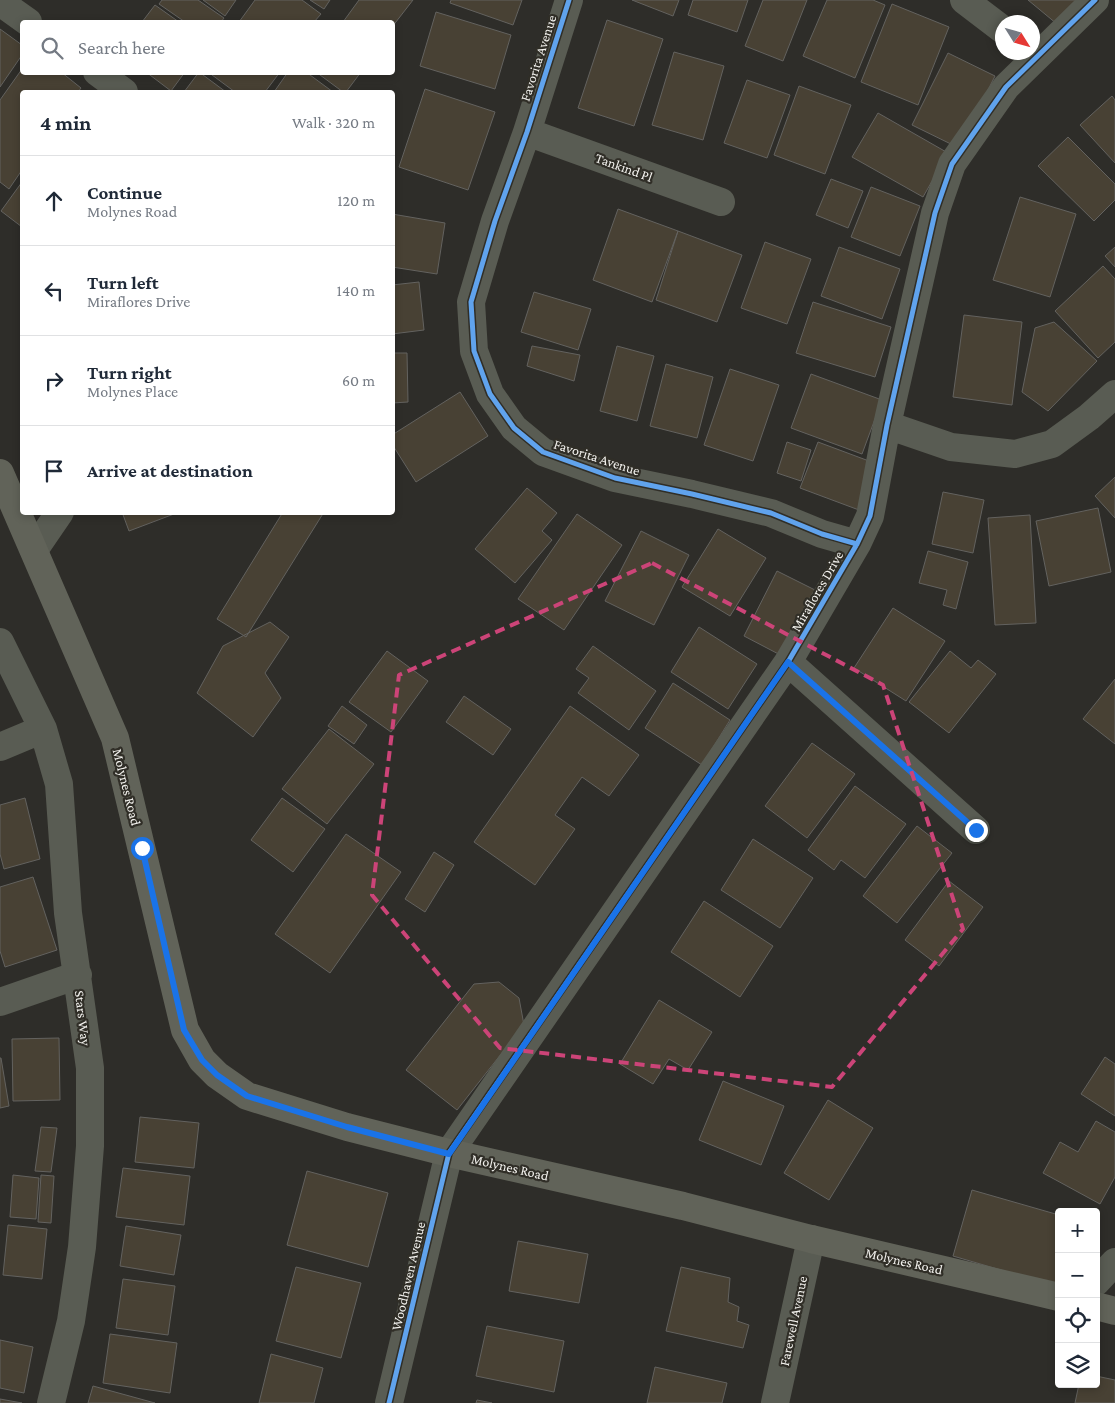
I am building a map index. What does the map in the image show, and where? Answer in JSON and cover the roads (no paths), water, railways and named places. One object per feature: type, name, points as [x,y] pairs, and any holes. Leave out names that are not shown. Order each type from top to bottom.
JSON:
[{"type":"main road","name":"Molynes Road","points":[[2,484],[34,550],[115,738],[184,1030],[202,1060],[217,1075],[247,1096],[347,1127],[449,1154],[683,1206],[811,1240],[1055,1296]]},
{"type":"main road","points":[[1100,1307],[1115,1311]]},
{"type":"street","name":"Favorita Avenue","points":[[569,0],[527,132],[494,221],[471,302],[474,351],[490,394],[514,428],[544,452],[616,478],[692,494],[771,514],[822,534],[857,544]]},
{"type":"street","points":[[964,0],[995,24]]},
{"type":"street","name":"Miraflores Drive","points":[[1040,50],[1095,0]]},
{"type":"street","points":[[0,2],[25,20]]},
{"type":"street","name":"Miraflores Drive","points":[[449,1154],[788,662],[857,544],[870,516],[887,425],[935,212],[952,164],[1006,87],[1030,60]]},
{"type":"street","points":[[101,75],[121,90]]},
{"type":"street","name":"Tankind Pl","points":[[527,132],[721,202]]},
{"type":"street","points":[[887,425],[951,447],[1015,454],[1052,444],[1089,417],[1115,394]]},
{"type":"street","points":[[34,550],[58,515]]},
{"type":"street","name":"Stars Way","points":[[0,642],[43,730],[59,784],[68,913],[90,1068],[90,1146],[82,1247],[71,1321],[51,1403]]},
{"type":"street","points":[[788,662],[976,830]]},
{"type":"street","points":[[0,748],[43,730]]},
{"type":"street","points":[[0,1002],[78,975]]},
{"type":"street","name":"Woodhaven Avenue","points":[[389,1403],[449,1154]]},
{"type":"street","name":"Farewell Avenue","points":[[775,1403],[811,1240]]},
{"type":"street","points":[[1100,1278],[1115,1262]]}]
